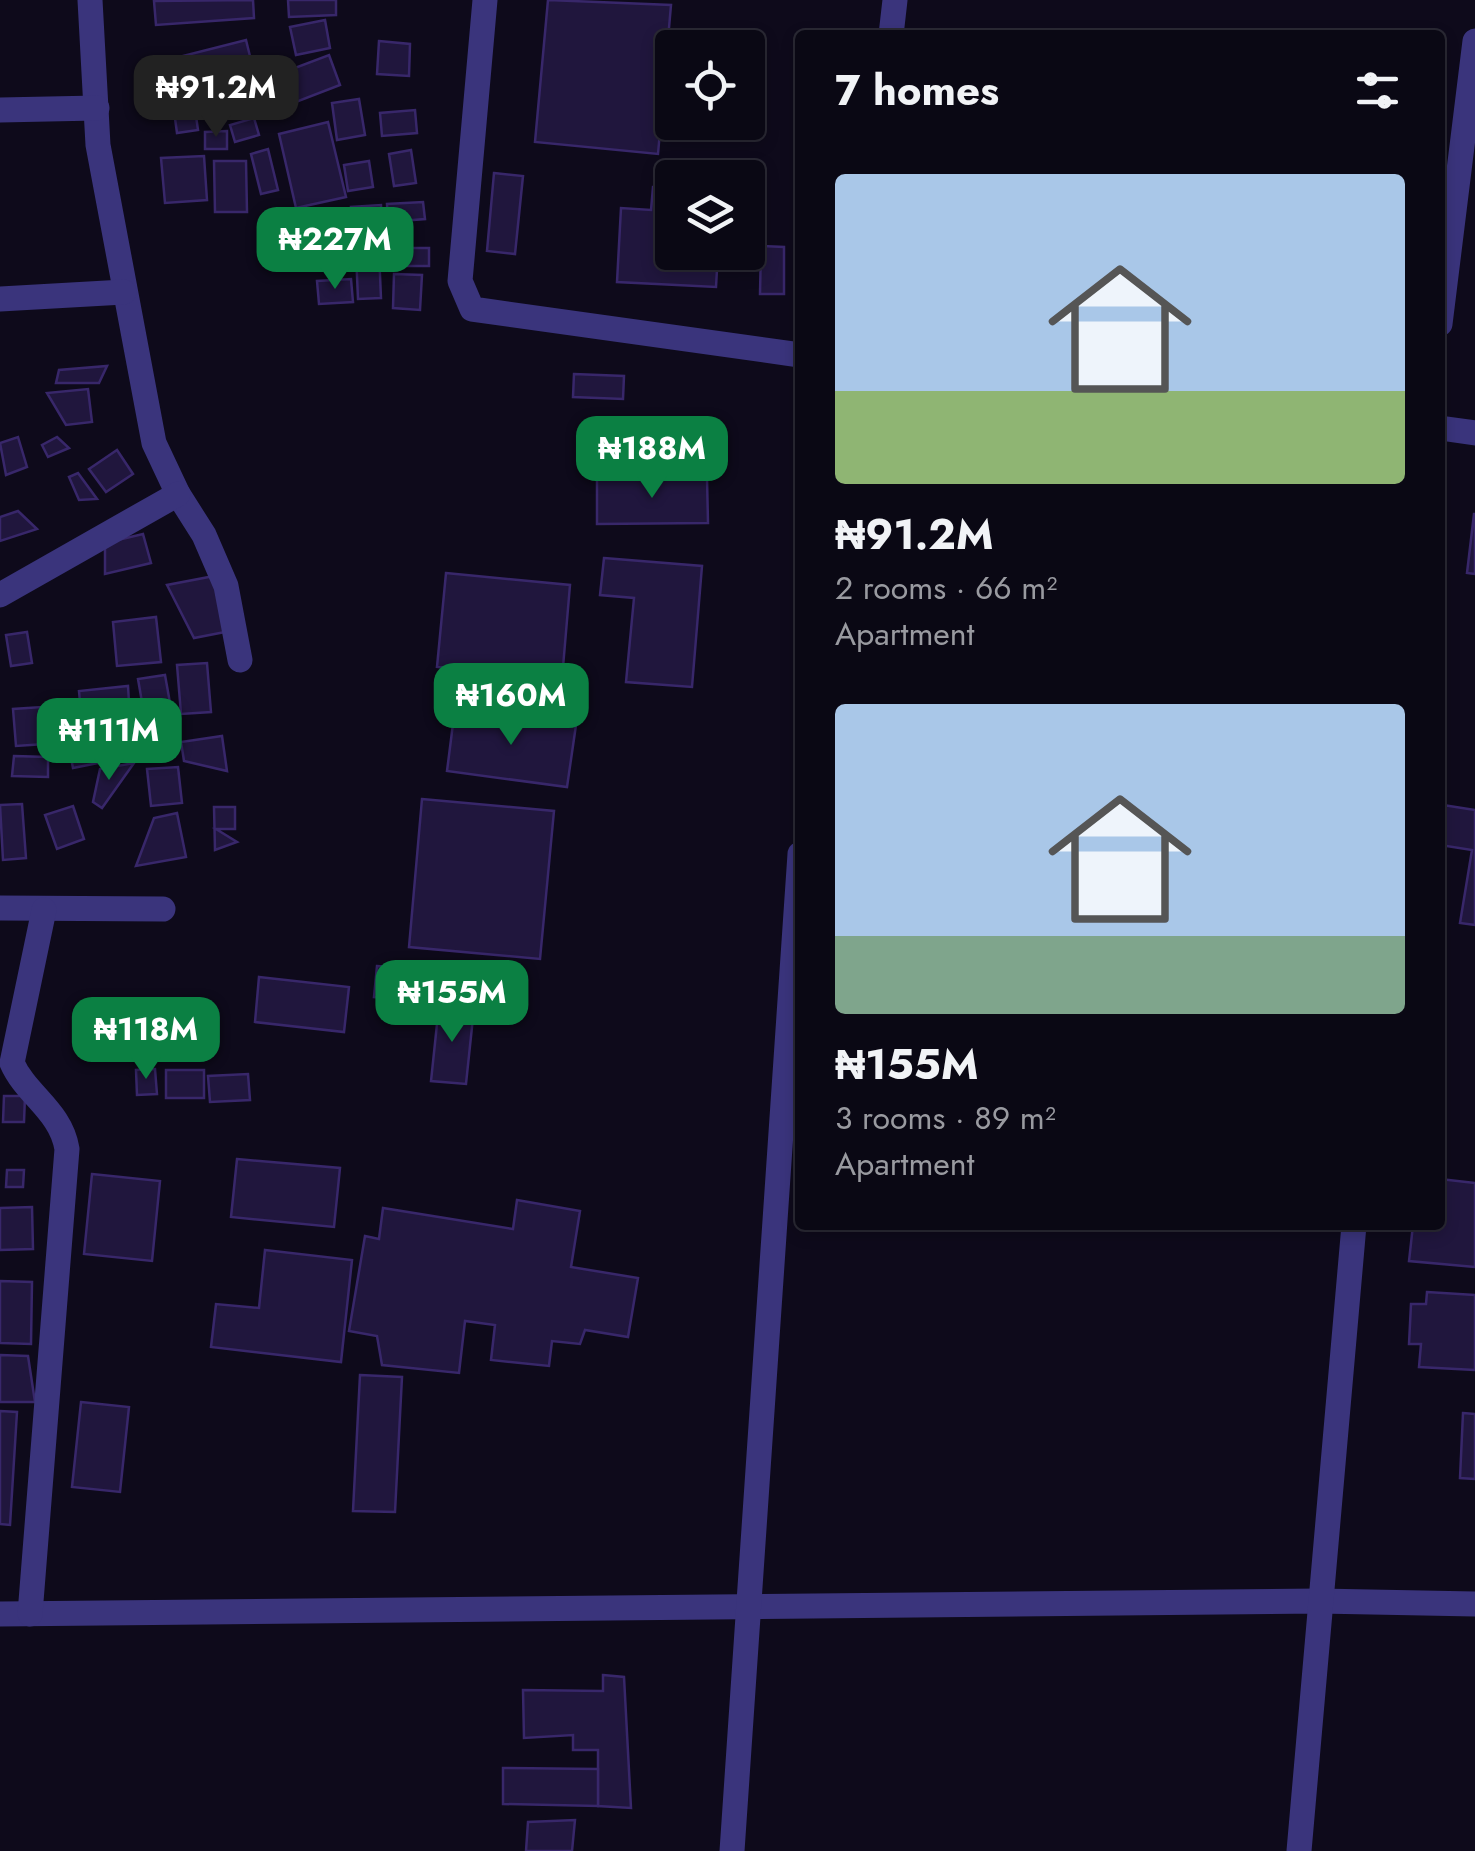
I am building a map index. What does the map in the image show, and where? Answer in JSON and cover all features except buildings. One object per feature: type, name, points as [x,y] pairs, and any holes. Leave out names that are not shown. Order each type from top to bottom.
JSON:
[{"type":"street","points":[[90,0],[98,145],[154,443],[178,494],[204,535],[226,586],[240,660]]},
{"type":"street","points":[[485,0],[460,281],[472,309],[795,354]]},
{"type":"street","points":[[892,30],[895,0]]},
{"type":"street","points":[[1445,284],[1475,42]]},
{"type":"street","points":[[0,110],[97,108]]},
{"type":"street","points":[[0,299],[124,292]]},
{"type":"street","points":[[1445,429],[1475,433]]},
{"type":"street","points":[[0,595],[178,494]]},
{"type":"street","points":[[0,908],[163,909]]},
{"type":"street","points":[[30,1614],[66,1149],[64,1128],[18,1076],[12,1062],[44,910]]},
{"type":"street","points":[[732,1851],[795,930]]},
{"type":"street","points":[[1299,1851],[1354,1230]]},
{"type":"street","points":[[0,1614],[1319,1601],[1475,1604]]}]
